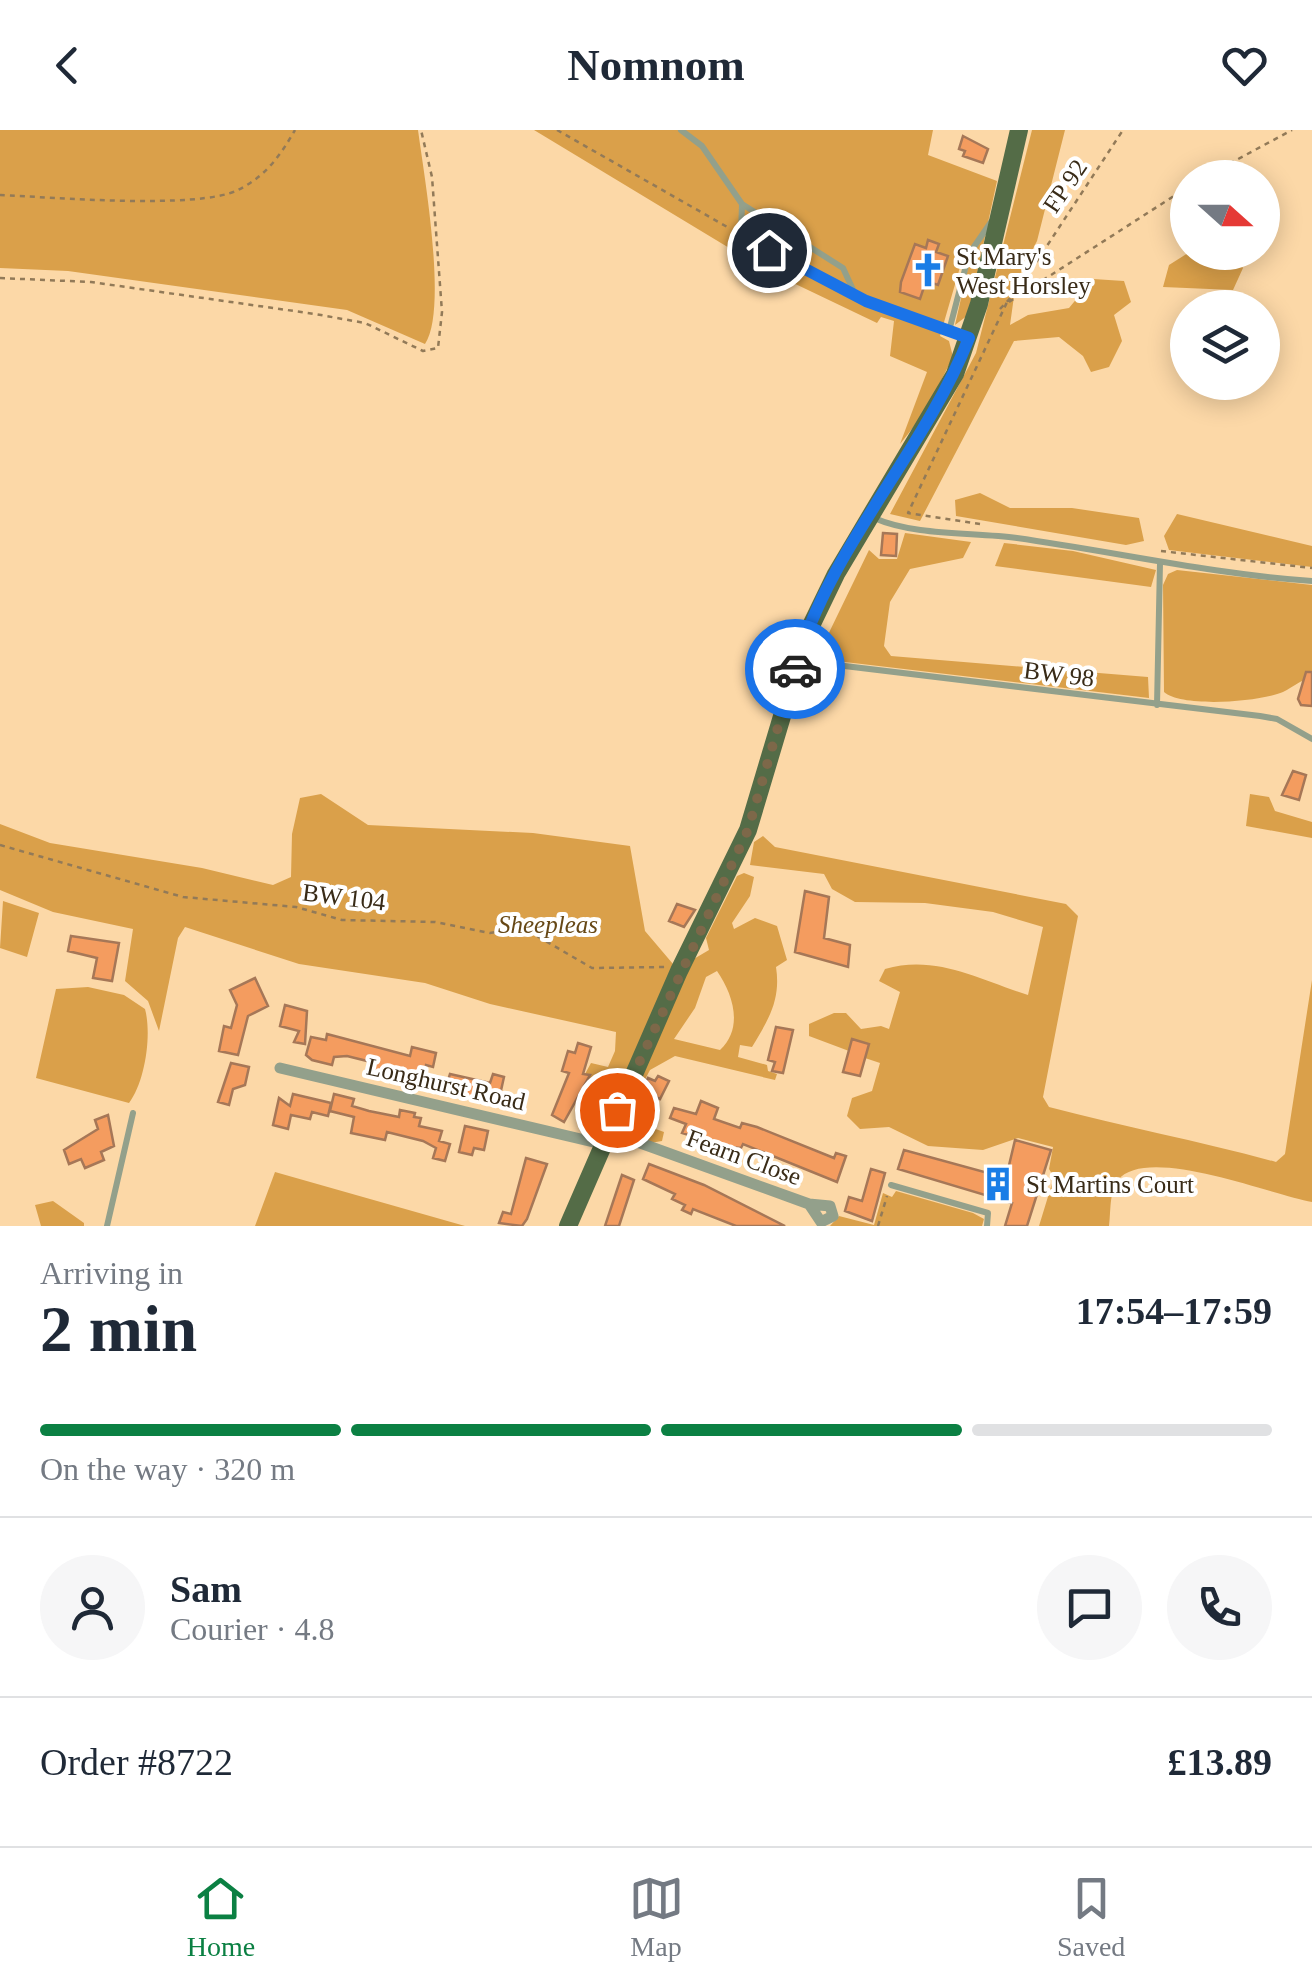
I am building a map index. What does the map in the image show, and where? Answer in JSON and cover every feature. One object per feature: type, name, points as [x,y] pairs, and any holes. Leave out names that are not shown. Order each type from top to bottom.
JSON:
[{"type":"main road","points":[[568,1226],[679,970],[748,830],[797,660],[836,574],[954,374],[969,338],[1019,130]]},
{"type":"street","name":"Longhurst Road","points":[[280,1068],[604,1138]]},
{"type":"street","name":"Fearn Close","points":[[604,1138],[809,1204]]},
{"type":"lane","points":[[681,130],[702,146],[742,204],[843,268],[855,296]]},
{"type":"lane","points":[[742,204],[740,234],[855,296],[969,338]]},
{"type":"lane","points":[[950,331],[969,254],[1000,211]]},
{"type":"lane","points":[[871,516],[890,525],[1073,546],[1160,563],[1312,581]]},
{"type":"lane","points":[[1157,705],[1160,563]]},
{"type":"lane","name":"BW 98","points":[[797,660],[1278,719],[1312,739]]},
{"type":"lane","points":[[107,1226],[133,1113]]},
{"type":"lane","points":[[890,1186],[988,1213],[987,1226]]},
{"type":"path","points":[[0,195],[169,200],[235,192],[274,166],[295,130]]},
{"type":"path","points":[[0,278],[91,282],[315,314],[366,323],[423,351],[438,348],[442,324],[433,193],[421,130]]},
{"type":"path","points":[[557,130],[740,234]]},
{"type":"path","name":"FP 92","points":[[1007,302],[1124,130]]},
{"type":"path","points":[[1236,160],[1292,130]]},
{"type":"path","points":[[1000,309],[1170,198]]},
{"type":"path","points":[[985,525],[908,514],[1007,302]]},
{"type":"path","points":[[1160,551],[1312,568]]},
{"type":"path","name":"BW 104","points":[[0,845],[183,898],[296,907],[342,920],[435,922],[490,933],[517,929],[530,932],[592,968],[658,966],[679,970]]},
{"type":"path","points":[[878,1226],[890,1186]]},
{"type":"green space","points":[[0,130],[418,130],[434,273],[432,327],[425,344],[347,310],[68,271],[0,268]]},
{"type":"green space","points":[[534,130],[933,130],[928,155],[997,181],[968,315],[955,325],[972,250],[965,250],[940,336],[949,341],[953,357],[924,414],[900,444],[927,372],[890,356],[894,321],[881,317],[877,323],[764,269]]},
{"type":"green space","points":[[1032,130],[1065,130],[1037,241],[1016,282],[1010,325],[1028,315],[1069,308],[1093,279],[1124,281],[1131,302],[1114,315],[1122,341],[1109,367],[1091,372],[1083,356],[1059,337],[1014,341],[920,521],[890,514],[976,353]]},
{"type":"green space","points":[[1169,265],[1170,270],[1242,270],[1233,290],[1163,287]]},
{"type":"green space","points":[[980,493],[1010,508],[1072,508],[1139,518],[1144,541],[1126,545],[956,516],[955,500]]},
{"type":"green space","points":[[1177,514],[1312,546],[1312,567],[1169,550],[1164,536]]},
{"type":"green space","points":[[905,533],[971,542],[963,558],[910,569],[890,602],[884,646],[891,656],[1148,677],[1149,698],[828,660],[824,643],[869,550],[879,559],[897,559]]},
{"type":"green space","points":[[1004,543],[1073,551],[1156,570],[1151,587],[995,566]]},
{"type":"green space","points":[[1177,570],[1312,585],[1312,679],[1272,696],[1240,701],[1203,702],[1164,692],[1163,585],[1168,574]]},
{"type":"green space","name":"Sheepleas","points":[[321,794],[368,825],[533,833],[630,846],[645,931],[673,964],[602,1129],[595,1132],[588,1124],[597,1098],[586,1092],[590,1076],[585,1074],[591,1063],[608,1067],[615,1051],[616,1032],[490,1004],[425,983],[299,964],[185,927],[178,938],[159,1031],[148,1001],[125,981],[133,929],[53,912],[0,890],[0,824],[50,843],[202,868],[273,885],[291,877],[292,834],[300,798]]},
{"type":"green space","points":[[1250,794],[1269,797],[1275,811],[1312,822],[1312,838],[1246,826]]},
{"type":"green space","points":[[763,836],[775,847],[1066,904],[1078,916],[1043,1097],[1049,1107],[1276,1162],[1285,1154],[1312,980],[1312,1202],[1210,1175],[1155,1167],[1133,1170],[1118,1180],[1109,1226],[1039,1226],[1054,1177],[1049,1169],[1053,1147],[1018,1138],[983,1150],[928,1146],[889,1127],[860,1129],[847,1116],[852,1098],[872,1091],[880,1063],[865,1058],[868,1044],[849,1051],[809,1036],[809,1024],[834,1013],[846,1013],[861,1029],[889,1029],[900,992],[879,981],[885,969],[904,965],[958,971],[1028,995],[1043,927],[993,912],[925,903],[855,902],[832,889],[824,874],[750,865],[754,842]]},
{"type":"green space","points":[[744,873],[754,877],[750,896],[732,923],[734,929],[755,918],[777,926],[787,960],[776,967],[777,989],[768,1018],[752,1047],[740,1045],[738,1057],[767,1065],[768,1071],[777,1074],[775,1080],[675,1056],[650,1070],[638,1093],[634,1090],[692,960],[709,950],[706,938],[737,876]],"holes":[[[717,971],[734,1021],[720,1050],[674,1039],[695,1008],[706,977]]]},
{"type":"green space","points":[[3,901],[39,913],[27,957],[0,948]]},
{"type":"green space","points":[[88,987],[124,995],[145,1009],[146,1058],[129,1103],[36,1078],[56,989]]},
{"type":"green space","points":[[629,1103],[644,1114],[650,1127],[664,1132],[662,1141],[650,1143],[623,1133],[619,1122]]},
{"type":"green space","points":[[275,1172],[465,1226],[255,1226]]},
{"type":"green space","points":[[896,1191],[973,1213],[984,1219],[982,1226],[830,1226],[839,1216],[874,1225],[883,1193],[892,1197]]},
{"type":"green space","points":[[53,1201],[84,1226],[41,1226],[35,1205]]},
{"type":"building","points":[[963,136],[988,149],[983,163],[963,156],[965,151],[959,149]]},
{"type":"building","name":"St Mary's West Horsley","points":[[928,240],[939,244],[936,252],[948,256],[938,285],[926,281],[920,299],[900,292],[901,282],[915,244],[926,248]]},
{"type":"building","points":[[883,533],[897,534],[896,556],[881,555]]},
{"type":"building","points":[[1306,672],[1312,672],[1312,706],[1301,705],[1298,699]]},
{"type":"building","points":[[1293,771],[1306,775],[1299,800],[1282,795]]},
{"type":"building","points":[[805,891],[829,897],[824,938],[850,945],[848,967],[795,952]]},
{"type":"building","points":[[677,904],[695,910],[684,927],[669,921]]},
{"type":"building","points":[[71,936],[119,943],[112,981],[93,978],[97,958],[68,951]]},
{"type":"building","points":[[255,978],[268,1006],[248,1016],[238,1055],[219,1051],[224,1026],[231,1028],[237,1005],[230,990]]},
{"type":"building","points":[[285,1005],[307,1011],[305,1044],[294,1042],[299,1031],[280,1026]]},
{"type":"building","points":[[776,1027],[793,1030],[783,1073],[772,1071],[775,1062],[768,1060]]},
{"type":"building","points":[[327,1034],[410,1056],[412,1047],[436,1053],[433,1067],[426,1065],[422,1081],[379,1074],[369,1068],[371,1062],[347,1056],[334,1057],[332,1065],[312,1060],[306,1055],[311,1037],[326,1040]]},
{"type":"building","points":[[852,1039],[869,1044],[860,1076],[843,1072]]},
{"type":"building","points":[[578,1043],[591,1047],[583,1074],[590,1075],[564,1122],[552,1115],[569,1073],[562,1071],[568,1051],[575,1053]]},
{"type":"building","points":[[231,1063],[249,1067],[245,1085],[233,1089],[229,1105],[218,1102]]},
{"type":"building","points":[[450,1074],[490,1083],[493,1074],[504,1077],[498,1104],[445,1090]]},
{"type":"building","points":[[658,1076],[669,1081],[660,1099],[642,1091],[648,1078],[655,1081]]},
{"type":"building","points":[[293,1094],[331,1103],[328,1116],[312,1112],[310,1119],[291,1115],[288,1129],[273,1125],[279,1098],[290,1106]]},
{"type":"building","points":[[334,1094],[354,1099],[352,1106],[369,1111],[399,1117],[400,1110],[415,1113],[414,1117],[421,1118],[419,1126],[442,1131],[439,1141],[450,1144],[445,1161],[433,1158],[436,1148],[423,1141],[387,1132],[385,1140],[351,1133],[354,1117],[330,1111]]},
{"type":"building","points":[[701,1101],[718,1108],[714,1119],[740,1128],[742,1123],[757,1127],[834,1158],[836,1153],[846,1156],[837,1182],[743,1144],[741,1148],[728,1147],[682,1133],[686,1124],[670,1118],[674,1108],[696,1114]]},
{"type":"building","points":[[108,1115],[114,1146],[101,1152],[104,1160],[85,1168],[81,1159],[69,1164],[64,1150],[98,1129],[95,1120]]},
{"type":"building","points":[[465,1126],[488,1131],[484,1150],[474,1148],[472,1155],[459,1152]]},
{"type":"building","name":"St Martins Court","points":[[1015,1140],[1051,1150],[1027,1226],[1005,1226],[1012,1203],[898,1169],[904,1150],[1006,1178]]},
{"type":"building","points":[[526,1158],[547,1164],[527,1219],[522,1226],[499,1223],[503,1212],[511,1214]]},
{"type":"building","points":[[649,1164],[704,1185],[785,1226],[736,1226],[693,1209],[691,1214],[682,1210],[685,1205],[672,1199],[675,1194],[643,1179]]},
{"type":"building","points":[[871,1169],[885,1173],[872,1221],[845,1211],[849,1197],[862,1201]]},
{"type":"building","points":[[622,1175],[634,1180],[619,1226],[605,1226]]},
{"type":"way so far","points":[[617,1110],[679,970],[748,830],[795,669]]},
{"type":"place","name":"St Mary's West Horsley","points":[[928,270]]},
{"type":"place","name":"St Martins Court","points":[[998,1184]]},
{"type":"route","points":[[769,250],[866,301],[969,338],[929,419],[836,574],[795,669]]}]
